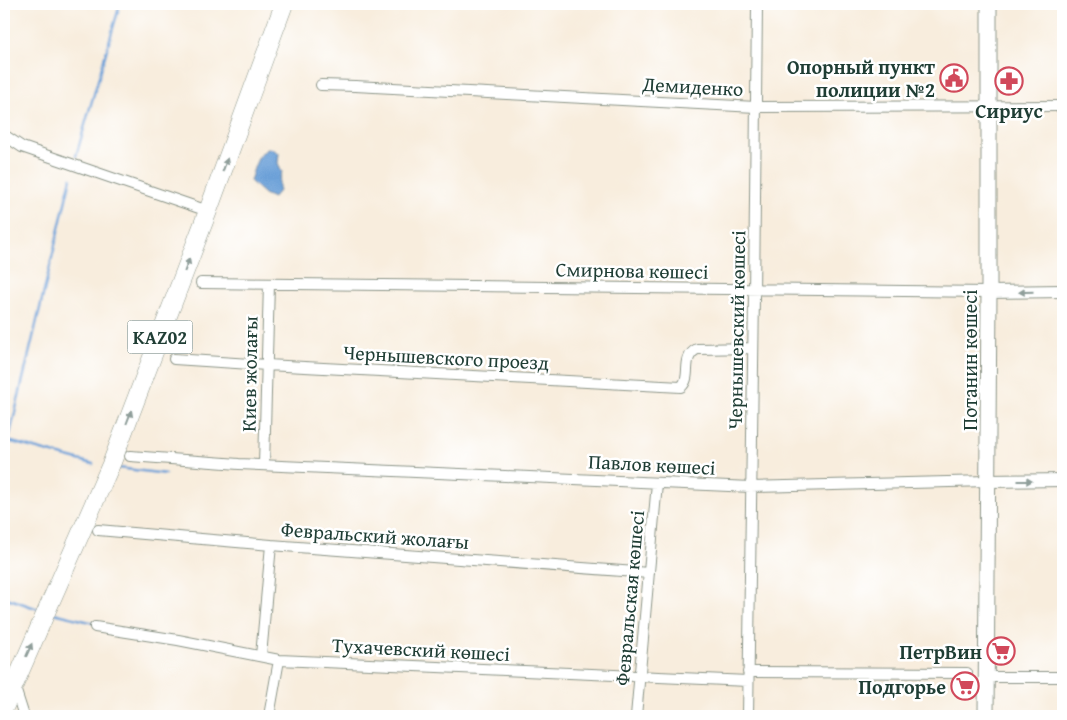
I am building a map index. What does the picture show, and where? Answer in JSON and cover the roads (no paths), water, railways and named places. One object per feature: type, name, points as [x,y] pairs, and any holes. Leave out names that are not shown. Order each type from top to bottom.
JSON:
[{"type":"highway","name":"KAZ02","points":[[4,708],[110,467],[208,211],[284,4]]},
{"type":"main road","name":"Потанин көшесі","points":[[986,716],[990,292],[989,4]]},
{"type":"street","name":"Чернышевский көшесі","points":[[748,716],[757,4]]},
{"type":"street","name":"Демиденко","points":[[321,85],[756,107],[1063,106]]},
{"type":"street","points":[[4,135],[22,147],[208,211]]},
{"type":"street","name":"Смирнова көшесі","points":[[201,283],[754,290],[1063,291]]},
{"type":"street","name":"Киев жолағы","points":[[264,465],[269,284]]},
{"type":"street","name":"Чернышевского проезд","points":[[174,359],[682,387],[686,382],[688,360],[693,351],[698,349],[753,348]]},
{"type":"street","name":"Павлов көшесі","points":[[130,456],[240,464],[752,487],[1063,480]]},
{"type":"street","name":"Февральская көшесі","points":[[636,716],[657,482]]},
{"type":"street","name":"Февральский жолағы","points":[[98,530],[649,573]]},
{"type":"street","points":[[261,656],[271,545]]},
{"type":"street","name":"Тухачевский көшесі","points":[[95,627],[279,660],[640,676],[748,677],[967,673]]},
{"type":"street","points":[[269,716],[279,660]]},
{"type":"street","points":[[987,677],[1063,677]]},
{"type":"street","points":[[14,684],[24,716]]},
{"type":"water","points":[[271,148],[279,153],[278,163],[282,172],[279,181],[279,191],[273,198],[264,194],[250,181],[259,157]]},
{"type":"waterway","points":[[76,156],[120,4]]},
{"type":"waterway","points":[[4,459],[71,178]]},
{"type":"waterway","points":[[8,441],[93,464]]},
{"type":"waterway","points":[[118,468],[166,474]]},
{"type":"waterway","points":[[4,597],[41,610]]},
{"type":"waterway","points":[[54,613],[94,623]]},
{"type":"place","name":"Опорный пункт полиции №2","points":[[954,78]]},
{"type":"place","name":"Сириус","points":[[1009,81]]},
{"type":"place","name":"ПетрВин","points":[[1001,651]]},
{"type":"place","name":"Подгорье","points":[[965,686]]}]
